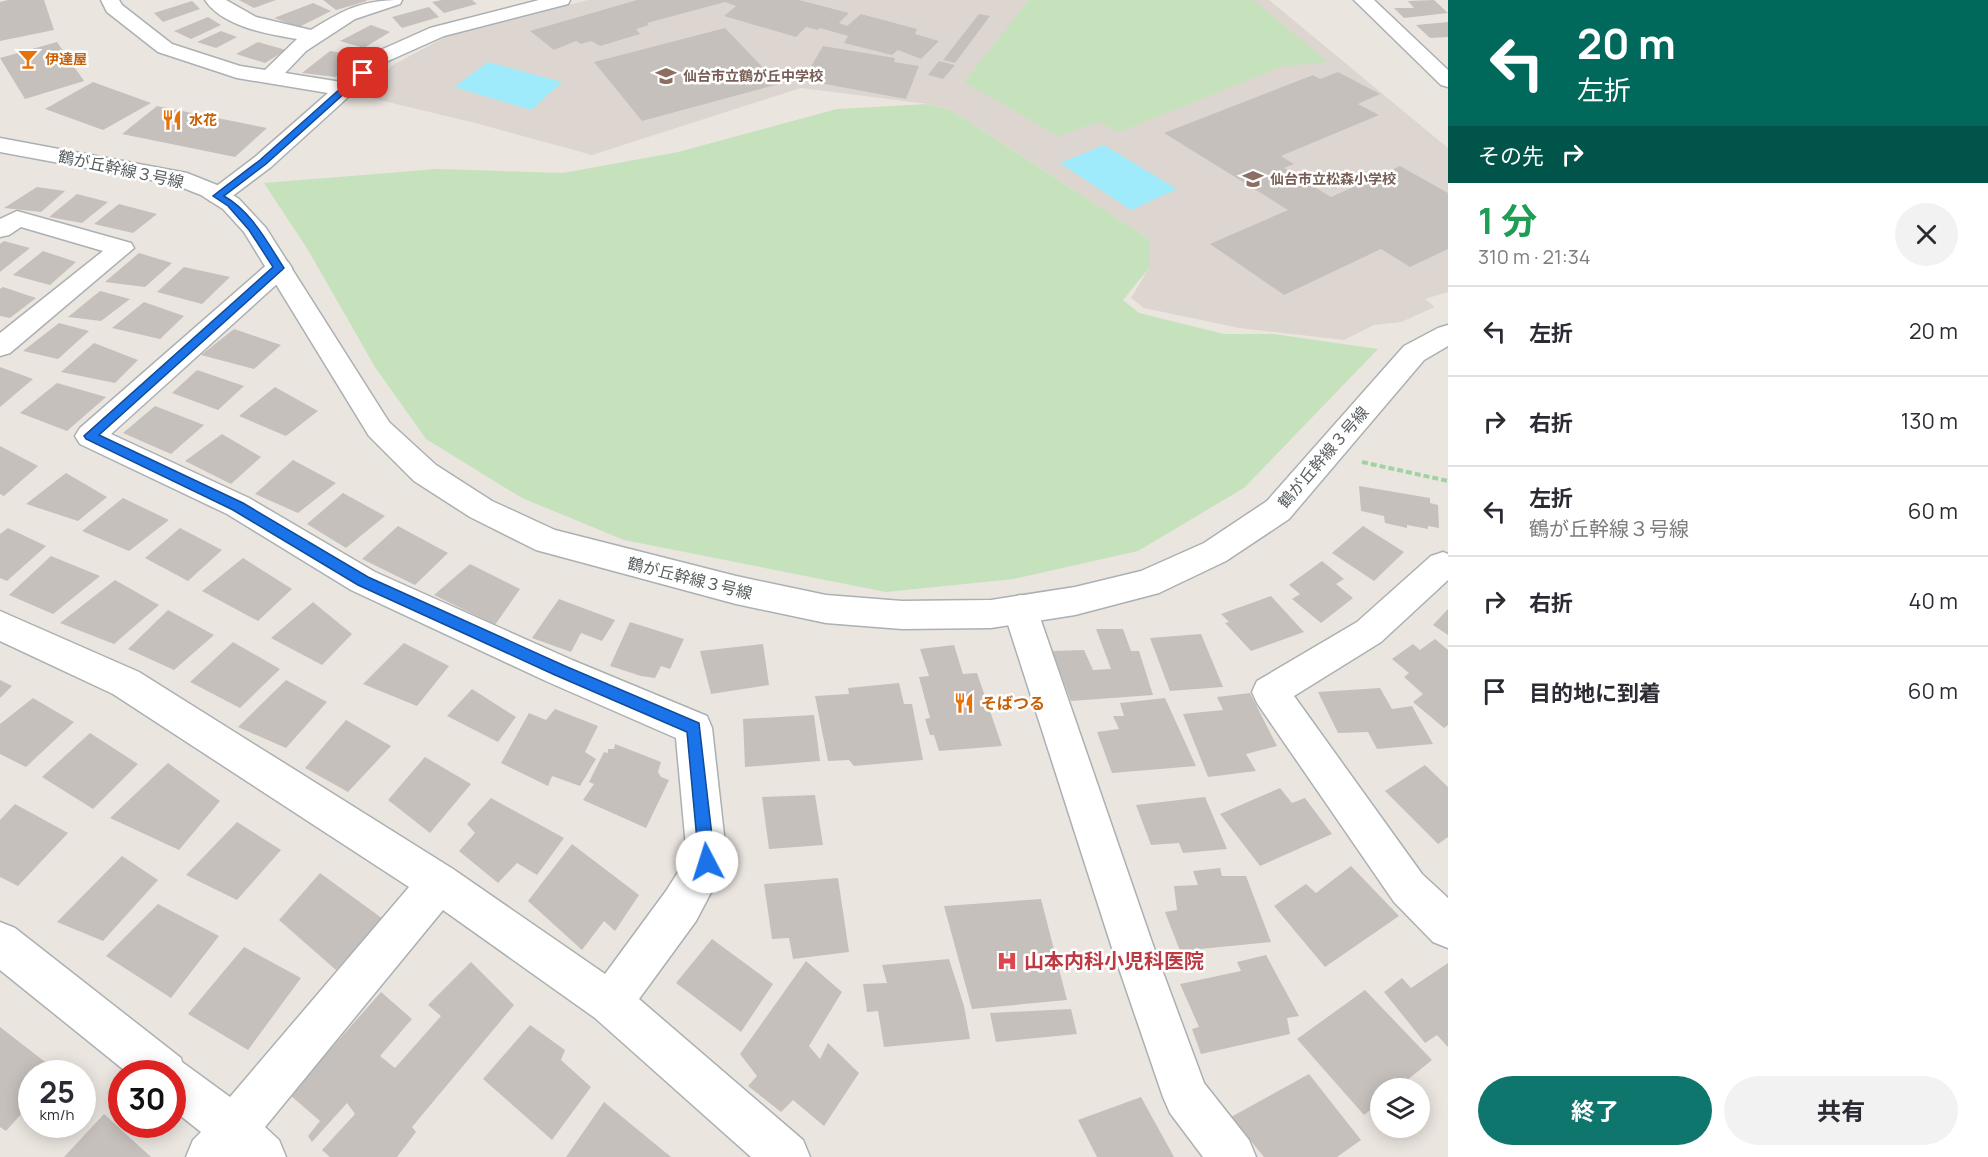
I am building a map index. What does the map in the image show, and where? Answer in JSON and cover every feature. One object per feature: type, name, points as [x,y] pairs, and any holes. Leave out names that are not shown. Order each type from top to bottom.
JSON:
[{"type":"street","points":[[110,0],[114,8],[165,48],[237,72],[345,89]]},
{"type":"street","points":[[214,0],[231,15],[277,30],[315,37]]},
{"type":"street","points":[[270,77],[299,47],[348,15],[393,0]]},
{"type":"street","points":[[218,196],[263,162],[381,57],[436,32],[561,0]]},
{"type":"street","points":[[1363,0],[1448,81]]},
{"type":"street","name":"鶴が丘幹線３号線","points":[[0,145],[179,178],[231,204],[254,228],[379,429],[425,473],[481,509],[547,541],[736,590],[826,609],[902,615],[991,614],[1075,601],[1147,583],[1215,552],[1278,510],[1414,353],[1448,334]]},
{"type":"street","points":[[0,230],[17,218],[122,248],[0,347]]},
{"type":"street","points":[[279,268],[90,436],[238,506],[363,581],[560,671],[694,728],[707,862],[681,906],[610,1003]]},
{"type":"street","points":[[1448,567],[1443,565],[1369,632],[1270,692],[1408,888],[1448,927]]},
{"type":"street","points":[[1020,609],[1185,1097],[1232,1157]]},
{"type":"street","points":[[0,625],[126,683],[439,883],[610,1003],[786,1157]]},
{"type":"street","points":[[186,1095],[235,1147],[439,883]]},
{"type":"street","points":[[0,943],[147,1060]]},
{"type":"path","points":[[1326,454],[1448,480]]},
{"type":"shaded area","name":"仙台市立松森小学校","points":[[588,0],[1269,0],[1448,148],[1448,292],[1425,299],[1435,307],[1401,322],[1374,325],[1344,340],[1239,328],[1144,308],[1131,298],[1149,268],[1149,239],[951,110],[928,104],[801,88],[592,155],[363,96],[393,65],[449,35]]},
{"type":"green space","points":[[1029,0],[1253,0],[1328,62],[1283,66],[1119,132],[1098,122],[1058,136],[964,82]]},
{"type":"green space","points":[[928,104],[951,110],[1149,239],[1149,268],[1123,300],[1139,313],[1224,334],[1274,334],[1378,349],[1244,488],[1138,551],[1014,579],[886,592],[624,540],[522,498],[426,439],[375,367],[308,250],[264,183],[437,169],[563,173],[678,152],[837,109]]},
{"type":"water","points":[[488,62],[562,82],[531,110],[454,87]]},
{"type":"water","points":[[1104,145],[1177,189],[1131,210],[1060,163]]},
{"type":"building","points":[[44,0],[54,30],[0,41],[0,2]]},
{"type":"building","points":[[239,0],[276,0],[254,8]]},
{"type":"building","points":[[323,0],[366,0],[367,1],[336,10]]},
{"type":"building","points":[[472,0],[477,4],[444,13],[432,2]]},
{"type":"building","points":[[637,0],[799,0],[849,13],[839,23],[847,26],[861,14],[917,29],[915,34],[939,41],[921,59],[898,50],[892,55],[844,43],[848,36],[820,28],[818,30],[806,27],[796,37],[724,16],[736,6],[725,2],[647,23],[649,25],[636,29],[640,34],[600,46],[591,41],[581,44],[576,41],[554,50],[530,31]]},
{"type":"building","points":[[1434,0],[1448,13],[1404,18],[1394,8],[1414,8],[1408,1]]},
{"type":"building","points":[[192,1],[200,9],[163,22],[154,13]]},
{"type":"building","points":[[313,3],[331,11],[299,27],[274,18]]},
{"type":"building","points":[[429,7],[439,17],[402,28],[392,17]]},
{"type":"building","points":[[979,14],[990,16],[955,63],[943,60]]},
{"type":"building","points":[[208,17],[221,25],[191,39],[174,31]]},
{"type":"building","points":[[1448,22],[1448,37],[1430,38],[1416,25]]},
{"type":"building","points":[[371,25],[390,32],[364,48],[340,41]]},
{"type":"building","points":[[725,28],[779,84],[642,121],[594,62]]},
{"type":"building","points":[[221,31],[237,37],[216,48],[197,42]]},
{"type":"building","points":[[57,42],[84,81],[25,99],[0,58]]},
{"type":"building","points":[[258,42],[286,50],[265,63],[236,54]]},
{"type":"building","points":[[823,46],[895,58],[894,62],[919,66],[906,99],[803,80]]},
{"type":"building","points":[[330,51],[361,56],[336,77],[302,73]]},
{"type":"building","points":[[939,61],[955,65],[943,79],[928,75]]},
{"type":"building","points":[[1338,72],[1380,94],[1358,104],[1379,115],[1281,156],[1294,164],[1284,168],[1331,197],[1400,166],[1448,193],[1448,249],[1410,267],[1381,249],[1284,295],[1210,244],[1288,210],[1164,133],[1313,75],[1320,79]]},
{"type":"building","points":[[93,82],[151,103],[103,130],[45,109]]},
{"type":"building","points":[[157,106],[267,128],[235,157],[122,134]]},
{"type":"building","points":[[37,187],[65,191],[41,212],[4,208]]},
{"type":"building","points":[[77,194],[108,202],[82,223],[49,217]]},
{"type":"building","points":[[119,204],[157,214],[133,233],[94,224]]},
{"type":"building","points":[[4,241],[30,248],[0,272],[0,244]]},
{"type":"building","points":[[43,251],[76,262],[50,285],[13,275]]},
{"type":"building","points":[[139,253],[172,263],[145,287],[105,282]]},
{"type":"building","points":[[184,267],[230,277],[202,304],[157,292]]},
{"type":"building","points":[[3,287],[36,298],[10,318],[0,316],[0,289]]},
{"type":"building","points":[[100,291],[130,299],[101,321],[68,317]]},
{"type":"building","points":[[144,302],[184,316],[160,339],[112,328]]},
{"type":"building","points":[[59,323],[89,331],[58,359],[23,351]]},
{"type":"building","points":[[234,329],[281,345],[254,369],[201,355]]},
{"type":"building","points":[[94,343],[138,360],[115,383],[61,372]]},
{"type":"building","points":[[0,367],[33,379],[0,407]]},
{"type":"building","points":[[197,370],[244,386],[218,410],[172,393]]},
{"type":"building","points":[[57,383],[106,397],[67,431],[20,413]]},
{"type":"building","points":[[275,387],[318,411],[286,436],[239,416]]},
{"type":"building","points":[[155,406],[204,425],[171,454],[123,433]]},
{"type":"building","points":[[222,434],[261,457],[231,484],[185,461]]},
{"type":"building","points":[[0,446],[38,466],[4,496],[0,494]]},
{"type":"building","points":[[293,460],[336,483],[298,513],[255,494]]},
{"type":"building","points":[[66,473],[107,497],[78,521],[26,504]]},
{"type":"building","points":[[1359,486],[1430,498],[1430,503],[1438,505],[1439,528],[1428,526],[1428,529],[1407,525],[1407,528],[1385,523],[1384,516],[1361,511]]},
{"type":"building","points":[[343,493],[385,516],[346,548],[307,524]]},
{"type":"building","points":[[123,498],[169,520],[129,551],[82,531]]},
{"type":"building","points":[[398,526],[448,553],[415,585],[362,559]]},
{"type":"building","points":[[1363,526],[1404,552],[1374,581],[1332,553]]},
{"type":"building","points":[[8,528],[46,546],[7,581],[0,578],[0,534]]},
{"type":"building","points":[[180,528],[222,550],[188,581],[145,558]]},
{"type":"building","points":[[51,556],[100,576],[53,614],[9,595]]},
{"type":"building","points":[[243,558],[292,589],[258,621],[202,591]]},
{"type":"building","points":[[1322,561],[1344,579],[1336,584],[1353,598],[1321,623],[1292,599],[1300,594],[1289,585]]},
{"type":"building","points":[[470,564],[520,589],[495,625],[434,595]]},
{"type":"building","points":[[115,580],[159,605],[114,644],[60,623]]},
{"type":"building","points":[[1271,596],[1304,632],[1251,651],[1225,623],[1229,622],[1221,614]]},
{"type":"building","points":[[559,599],[615,620],[602,641],[581,633],[571,652],[532,638]]},
{"type":"building","points":[[313,602],[352,634],[322,665],[271,638]]},
{"type":"building","points":[[1448,609],[1448,635],[1433,625]]},
{"type":"building","points":[[168,610],[214,635],[174,670],[128,649]]},
{"type":"building","points":[[630,622],[684,639],[670,669],[661,666],[655,678],[610,666]]},
{"type":"building","points":[[1096,629],[1123,629],[1131,651],[1139,651],[1153,695],[1071,701],[1052,651],[1084,650],[1093,670],[1111,669]]},
{"type":"building","points":[[1201,634],[1223,687],[1170,691],[1150,638]]},
{"type":"building","points":[[1435,639],[1448,650],[1448,725],[1444,728],[1413,702],[1423,694],[1404,677],[1409,673],[1392,659],[1413,644],[1420,650]]},
{"type":"building","points":[[233,642],[280,669],[240,708],[190,682]]},
{"type":"building","points":[[404,643],[449,666],[417,706],[363,684]]},
{"type":"building","points":[[763,644],[769,685],[711,694],[700,651]]},
{"type":"building","points":[[954,645],[963,674],[977,673],[1002,746],[939,751],[934,735],[930,735],[925,719],[930,718],[919,677],[929,676],[920,649]]},
{"type":"building","points":[[0,680],[12,686],[0,698]]},
{"type":"building","points":[[286,680],[327,702],[286,748],[238,727]]},
{"type":"building","points":[[899,683],[904,704],[912,704],[923,760],[854,766],[849,760],[828,761],[815,696],[849,694],[848,688]]},
{"type":"building","points":[[1380,688],[1392,709],[1412,706],[1433,744],[1377,749],[1368,732],[1338,733],[1318,692]]},
{"type":"building","points":[[472,689],[516,717],[498,742],[447,716]]},
{"type":"building","points":[[1250,693],[1277,746],[1246,754],[1256,771],[1208,777],[1183,714],[1223,710],[1217,697]]},
{"type":"building","points":[[33,698],[74,722],[26,767],[0,754],[0,724]]},
{"type":"building","points":[[1165,698],[1196,766],[1112,773],[1097,732],[1119,729],[1113,716],[1124,716],[1120,703]]},
{"type":"building","points":[[555,709],[598,726],[585,752],[596,759],[580,786],[552,776],[548,786],[501,763],[529,713],[546,720]]},
{"type":"building","points":[[814,715],[820,761],[745,767],[743,719]]},
{"type":"building","points":[[346,720],[391,746],[348,792],[305,768]]},
{"type":"building","points":[[90,733],[138,764],[93,809],[42,777]]},
{"type":"building","points":[[615,744],[661,762],[658,772],[661,777],[669,780],[646,828],[583,800],[594,784],[589,782],[604,752],[608,753],[608,749],[614,749]]},
{"type":"building","points":[[425,757],[471,784],[430,833],[388,800]]},
{"type":"building","points":[[168,763],[220,801],[179,850],[110,818]]},
{"type":"building","points":[[1425,765],[1448,787],[1448,837],[1438,844],[1385,791]]},
{"type":"building","points":[[1280,788],[1292,803],[1305,798],[1332,834],[1260,866],[1220,814]]},
{"type":"building","points":[[815,795],[823,845],[769,849],[762,797]]},
{"type":"building","points":[[1205,797],[1227,849],[1183,853],[1179,843],[1151,845],[1136,805]]},
{"type":"building","points":[[491,798],[564,838],[537,875],[517,863],[498,883],[459,851],[475,833],[467,824]]},
{"type":"building","points":[[15,804],[68,833],[18,886],[0,877],[0,820]]},
{"type":"building","points":[[237,822],[281,850],[237,900],[186,875]]},
{"type":"building","points":[[572,844],[639,895],[615,931],[604,921],[582,950],[528,901]]},
{"type":"building","points":[[122,856],[158,880],[103,941],[57,922]]},
{"type":"building","points":[[1351,866],[1399,916],[1325,967],[1274,906],[1306,884],[1316,893]]},
{"type":"building","points":[[1220,868],[1222,876],[1246,876],[1271,942],[1180,951],[1165,912],[1177,910],[1174,886],[1198,885],[1193,871]]},
{"type":"building","points":[[320,873],[383,919],[336,970],[279,920]]},
{"type":"building","points":[[838,878],[849,952],[793,959],[789,938],[772,939],[764,884]]},
{"type":"building","points":[[1041,899],[1067,1000],[972,1009],[944,906]]},
{"type":"building","points":[[158,904],[219,936],[171,998],[106,956]]},
{"type":"building","points":[[712,939],[773,984],[741,1032],[676,983]]},
{"type":"building","points":[[244,947],[301,978],[248,1050],[188,1014]]},
{"type":"building","points":[[1266,955],[1299,1016],[1287,1018],[1290,1034],[1201,1054],[1192,1029],[1199,1027],[1180,984],[1241,971],[1237,962]]},
{"type":"building","points":[[949,959],[964,1006],[970,1039],[884,1047],[878,1011],[867,1012],[863,984],[887,983],[882,965]]},
{"type":"building","points":[[806,961],[842,992],[809,1046],[820,1059],[828,1043],[859,1073],[824,1126],[793,1100],[781,1112],[748,1086],[757,1076],[740,1054]]},
{"type":"building","points":[[471,962],[514,1005],[412,1127],[416,1132],[397,1157],[330,1157],[322,1150],[355,1114],[347,1103],[312,1142],[308,1136],[320,1121],[290,1095],[381,992],[412,1019],[380,1056],[395,1068],[441,1016],[428,1005]]},
{"type":"building","points":[[1448,963],[1448,1047],[1437,1035],[1425,1043],[1384,992],[1402,978],[1411,988]]},
{"type":"building","points":[[1365,990],[1432,1060],[1410,1078],[1370,1078],[1370,1110],[1364,1115],[1297,1039]]},
{"type":"building","points":[[1071,1009],[1077,1034],[996,1042],[990,1013]]},
{"type":"building","points":[[530,1025],[565,1050],[561,1060],[591,1087],[552,1140],[483,1079]]},
{"type":"building","points":[[0,1027],[43,1060],[18,1060],[18,1118],[6,1131],[0,1127]]},
{"type":"building","points":[[1309,1074],[1361,1140],[1337,1157],[1264,1157],[1231,1117]]},
{"type":"building","points":[[1141,1097],[1174,1157],[1097,1157],[1078,1120]]},
{"type":"building","points":[[604,1102],[671,1157],[566,1157]]},
{"type":"building","points":[[104,1114],[108,1118],[108,1138],[130,1138],[151,1157],[64,1157],[82,1138],[96,1138],[96,1123]]},
{"type":"place","name":"伊達屋","points":[[28,59]]},
{"type":"place","name":"仙台市立鶴が丘中学校","points":[[666,76]]},
{"type":"place","name":"水花","points":[[172,120]]},
{"type":"place","name":"仙台市立松森小学校","points":[[1253,179]]},
{"type":"place","name":"そばつる","points":[[964,703]]},
{"type":"place","name":"山本内科小児科医院","points":[[1007,961]]},
{"type":"route","points":[[363,73],[263,162],[218,196],[231,204],[254,228],[279,268],[90,436],[238,506],[363,581],[560,671],[694,728],[707,862]]}]
